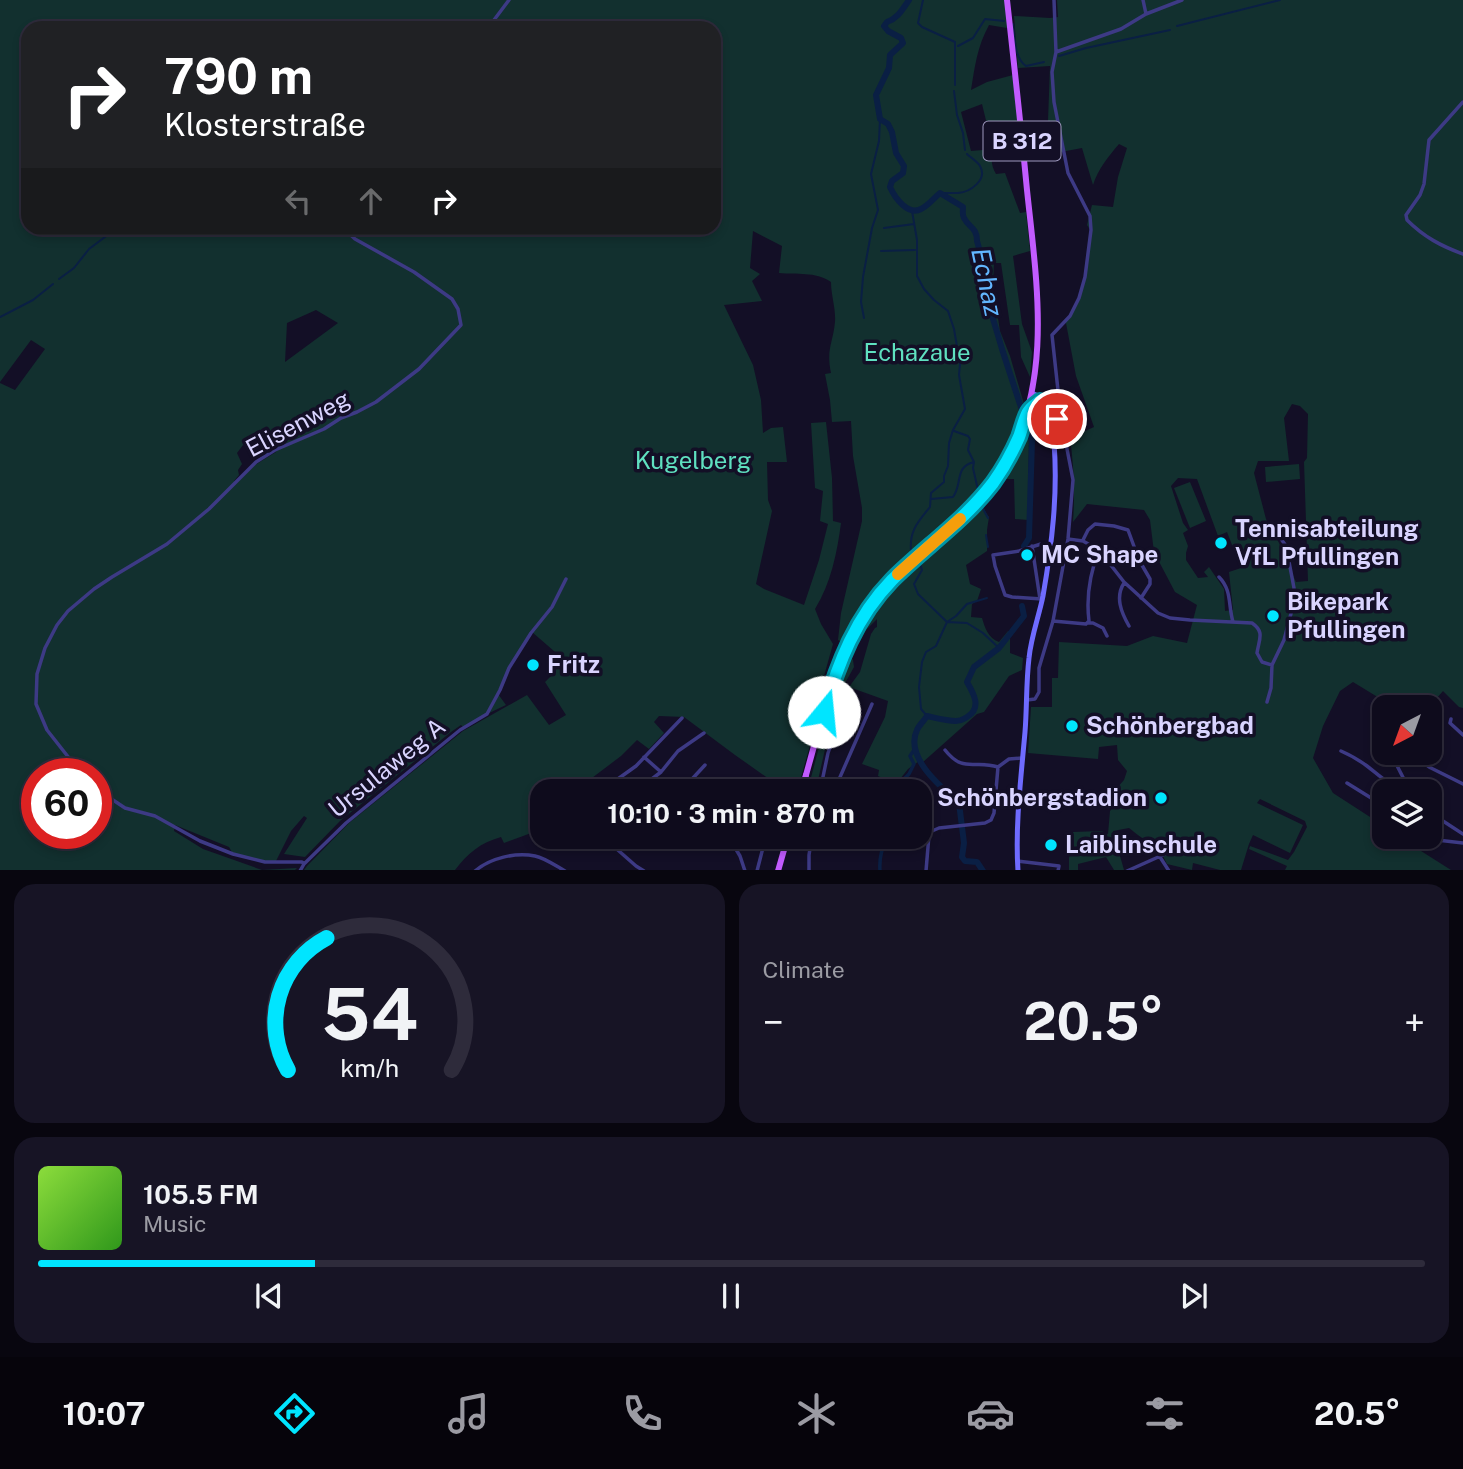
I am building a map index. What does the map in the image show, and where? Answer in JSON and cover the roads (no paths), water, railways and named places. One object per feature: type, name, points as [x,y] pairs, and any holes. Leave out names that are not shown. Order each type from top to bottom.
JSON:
[{"type":"main road","name":"B 312","points":[[805,779],[842,657],[859,624],[893,579],[984,495],[1001,471],[1018,438],[1032,395],[1038,341],[1036,282],[1007,0]]},
{"type":"main road","points":[[1032,395],[1048,405]]},
{"type":"main road","points":[[1018,870],[1029,656],[1051,551],[1056,497],[1052,419],[1043,398],[1032,395]]},
{"type":"main road","points":[[1027,414],[1040,401]]},
{"type":"main road","points":[[778,870],[784,849]]},
{"type":"street","points":[[493,21],[509,0]]},
{"type":"street","points":[[1027,701],[1032,701],[1039,695],[1039,668],[1053,621],[1068,540],[1073,480],[1061,418],[1052,335],[1070,316],[1079,298],[1085,277],[1091,230],[1090,216],[1068,173],[1054,102],[1054,0]]},
{"type":"street","points":[[1143,0],[1146,14]]},
{"type":"street","points":[[1056,52],[1121,29],[1146,14],[1182,0]]},
{"type":"street","points":[[1463,102],[1429,140],[1424,184],[1406,215],[1407,220],[1425,235],[1446,248],[1463,254]]},
{"type":"street","name":"Elisenweg","points":[[69,758],[47,730],[36,704],[37,674],[47,642],[68,611],[103,583],[167,544],[209,509],[256,462],[275,450],[376,402],[419,369],[461,325],[458,309],[452,299],[414,272],[351,235]]},
{"type":"street","points":[[1052,419],[1061,418]]},
{"type":"street","points":[[1083,541],[1088,530],[1095,524],[1128,530],[1150,582],[1141,598]]},
{"type":"street","points":[[1267,702],[1272,665],[1284,640],[1293,606],[1294,588],[1286,546],[1277,533]]},
{"type":"street","points":[[1068,540],[1083,541],[1099,550],[1124,582],[1158,613],[1170,618],[1251,623],[1259,628],[1261,633],[1257,653],[1262,662],[1272,665]]},
{"type":"street","points":[[1032,546],[1041,599],[1005,595],[993,555],[1017,551],[1032,546],[1041,544]]},
{"type":"street","points":[[1087,623],[1092,573],[1099,550]]},
{"type":"street","points":[[1219,577],[1228,588],[1233,622]]},
{"type":"street","name":"Ursulaweg A","points":[[304,864],[353,816],[460,730],[487,714],[509,668],[531,633],[552,607],[566,579]]},
{"type":"street","points":[[1124,582],[1120,589],[1120,606],[1129,626]]},
{"type":"street","points":[[1053,621],[1093,623],[1103,628],[1107,636]]},
{"type":"street","points":[[822,779],[828,752],[842,715],[847,687]]},
{"type":"street","points":[[839,779],[872,704]]},
{"type":"street","points":[[619,779],[682,718]]},
{"type":"street","points":[[1451,719],[1450,723],[1463,735]]},
{"type":"street","points":[[651,779],[678,751],[704,733]]},
{"type":"street","points":[[946,750],[961,764],[998,767]]},
{"type":"street","points":[[1341,751],[1384,779]]},
{"type":"street","points":[[644,757],[660,772]]},
{"type":"street","points":[[926,870],[929,835],[932,831],[991,820],[998,767],[1009,759],[1022,758]]},
{"type":"street","points":[[692,779],[705,765]]},
{"type":"street","points":[[1426,765],[1463,784]]},
{"type":"street","points":[[1347,783],[1372,799]]},
{"type":"street","points":[[112,799],[125,808],[155,816],[200,841],[233,853],[265,862],[302,862],[304,864],[300,870]]},
{"type":"street","points":[[1442,820],[1463,834]]},
{"type":"street","points":[[1442,841],[1463,843]]},
{"type":"street","points":[[617,849],[636,866],[645,870]]},
{"type":"street","points":[[736,849],[745,870]]},
{"type":"street","points":[[757,870],[763,849]]},
{"type":"street","points":[[809,870],[810,849]]},
{"type":"street","points":[[475,870],[495,860],[518,855],[536,856],[565,870]]},
{"type":"street","points":[[1127,870],[1163,856],[1169,870]]},
{"type":"street","points":[[1017,861],[1059,868]]},
{"type":"waterway","name":"Echaz","points":[[909,0],[897,16],[884,26],[901,38],[903,43],[890,55],[889,68],[876,95],[880,119],[888,124],[896,153],[904,166],[903,173],[892,181],[890,187],[899,201],[916,211],[924,208],[940,193],[963,207],[963,217],[976,233],[987,277],[991,312],[1032,441],[1029,538],[1024,546]]},
{"type":"waterway","points":[[923,0],[918,23],[955,42],[955,85]]},
{"type":"waterway","points":[[1177,26],[1280,0]]},
{"type":"waterway","points":[[958,46],[973,38],[985,19],[1004,21]]},
{"type":"waterway","points":[[1013,24],[1016,47],[1022,62],[1026,66],[1044,62]]},
{"type":"waterway","points":[[1059,56],[1170,30]]},
{"type":"waterway","points":[[954,91],[965,150]]},
{"type":"waterway","points":[[864,318],[861,302],[863,277],[878,210],[871,174],[879,141],[880,119]]},
{"type":"waterway","points":[[940,193],[963,192],[980,180],[980,166],[967,154]]},
{"type":"waterway","points":[[911,551],[913,532],[930,507],[931,493],[944,482],[949,443],[965,409],[954,329],[948,311],[924,289],[917,276],[917,240],[912,211]]},
{"type":"waterway","points":[[884,228],[914,224]]},
{"type":"waterway","points":[[59,279],[74,268],[89,249],[108,235]]},
{"type":"waterway","points":[[881,251],[915,250]]},
{"type":"waterway","points":[[0,317],[33,300],[53,284]]},
{"type":"waterway","points":[[954,431],[970,439],[968,450],[974,462],[978,490]]},
{"type":"waterway","points":[[931,499],[953,497],[961,472],[974,462]]},
{"type":"waterway","points":[[982,507],[988,518]]},
{"type":"waterway","points":[[986,535],[988,547]]},
{"type":"waterway","points":[[920,564],[922,570],[914,584],[918,594],[947,622],[967,604],[987,598]]},
{"type":"waterway","name":"Echaz","points":[[982,870],[977,862],[965,861],[962,857],[964,843],[959,803],[926,771],[916,751],[914,740],[918,728],[927,716],[958,721],[972,713],[975,701],[967,682],[974,667],[999,648],[1024,616],[1022,606]]},
{"type":"waterway","points":[[927,716],[921,709],[919,687],[922,662],[926,652],[936,646],[947,622],[967,623],[999,648]]},
{"type":"waterway","points":[[904,779],[914,764],[910,756],[914,750]]},
{"type":"waterway","points":[[880,870],[883,849]]},
{"type":"place","name":"Tennisabteilung VfL Pfullingen","points":[[1221,543]]},
{"type":"place","name":"MC Shape","points":[[1027,555]]},
{"type":"place","name":"Bikepark Pfullingen","points":[[1273,616]]},
{"type":"place","name":"Fritz","points":[[533,665]]},
{"type":"place","name":"Schönbergbad","points":[[1072,726]]},
{"type":"place","name":"Schönbergstadion","points":[[1161,798]]},
{"type":"place","name":"Laiblinschule","points":[[1051,845]]},
{"type":"park label","name":"Echazaue","points":[[917,353]]},
{"type":"park label","name":"Kugelberg","points":[[693,461]]}]
